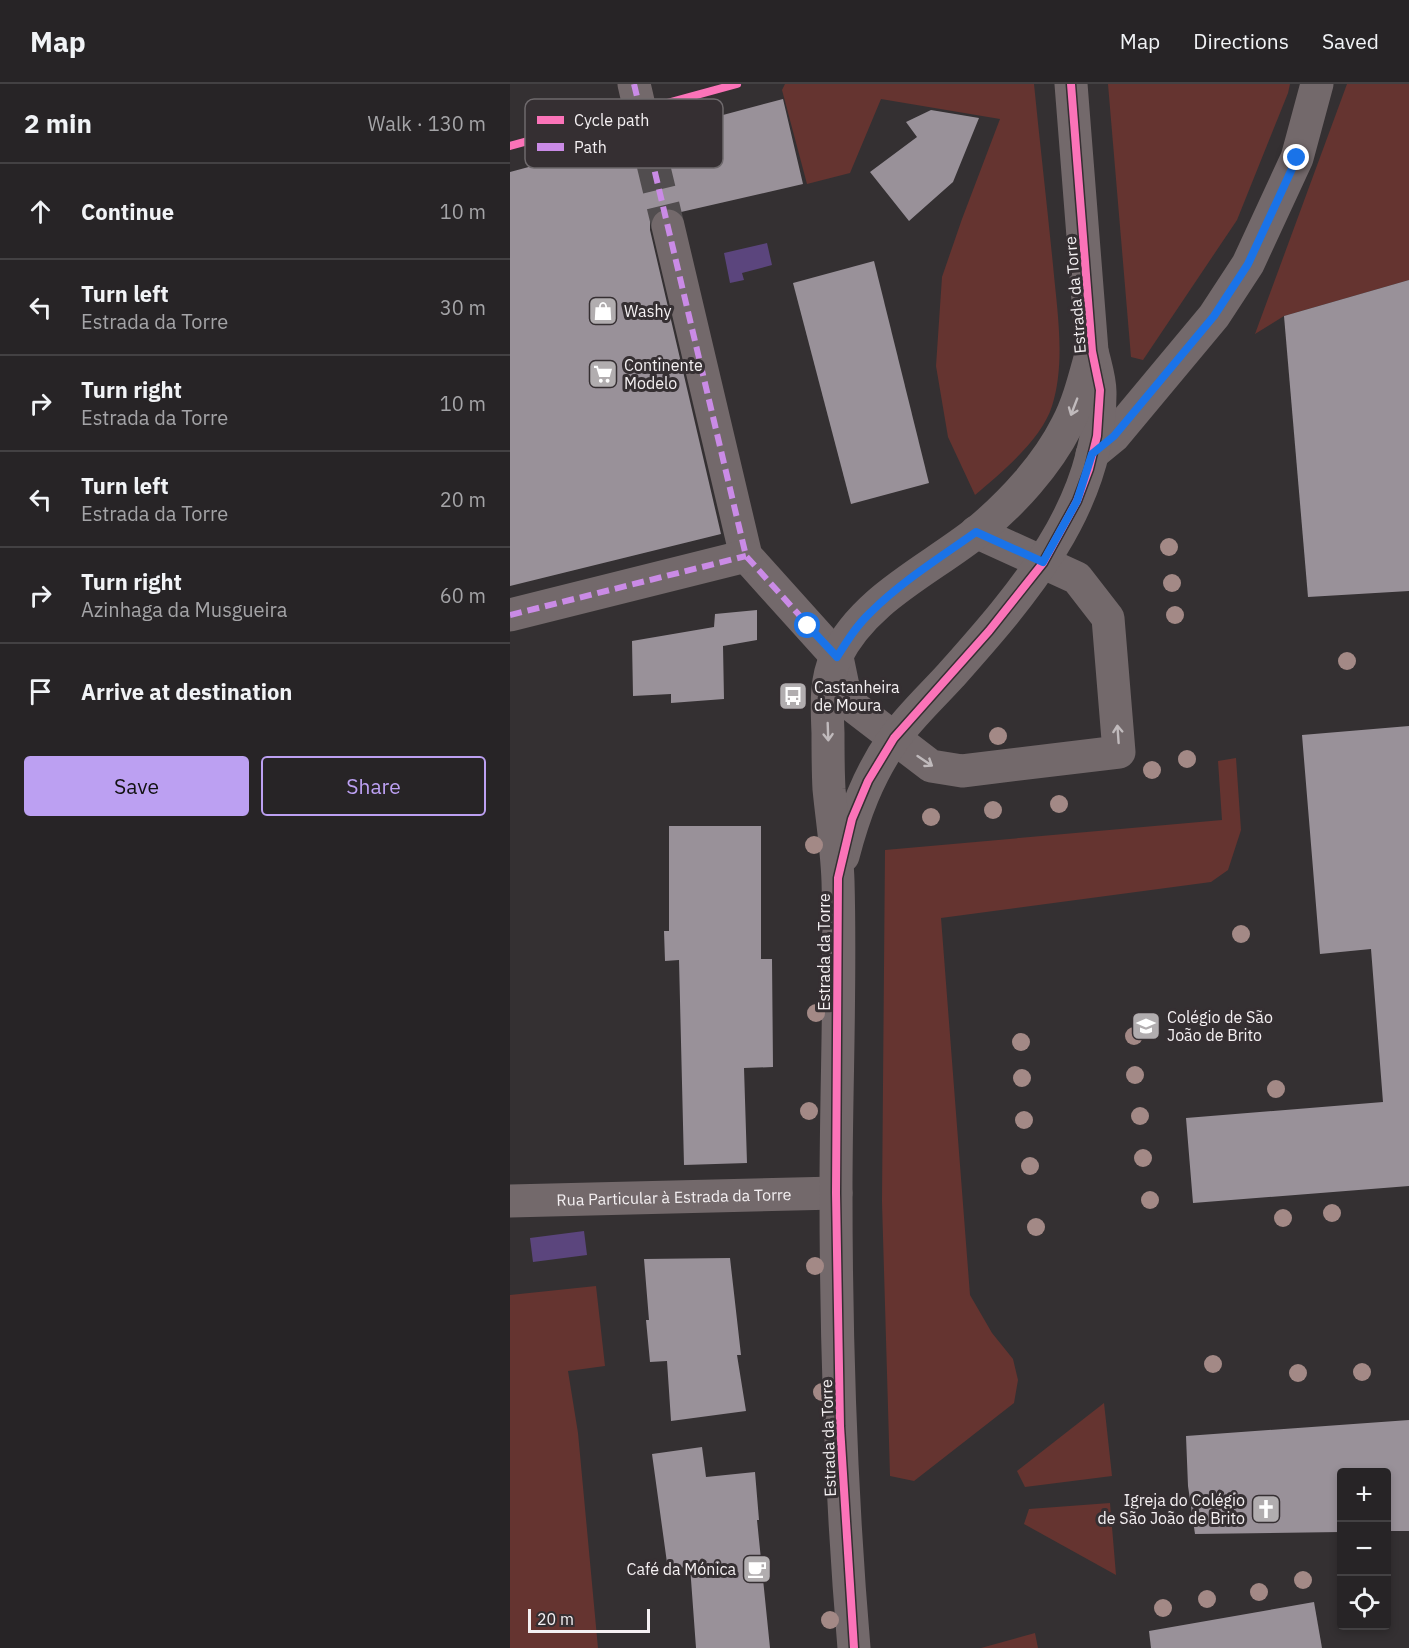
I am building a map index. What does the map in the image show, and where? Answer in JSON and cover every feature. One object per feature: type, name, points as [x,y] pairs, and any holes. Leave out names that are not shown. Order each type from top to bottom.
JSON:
[{"type":"street","name":"Estrada da Torre","points":[[838,878],[852,819],[868,781],[894,738],[989,632],[1043,562],[1077,501],[1092,454],[1100,390],[1092,351],[1071,84]]},
{"type":"street","points":[[1092,454],[1114,436],[1214,316],[1248,264],[1297,158],[1317,84]]},
{"type":"street","points":[[668,226],[746,556],[837,657],[843,686],[854,707],[931,766],[962,771],[1119,752],[1108,618],[1077,578],[976,532]]},
{"type":"street","name":"Estrada da Torre","points":[[854,1648],[840,1426],[836,1193],[838,878],[829,784],[826,694],[837,657],[849,637],[870,612],[894,591],[976,532],[1023,487],[1053,449],[1071,415],[1092,351]]},
{"type":"street","points":[[510,615],[746,556]]},
{"type":"street","name":"Rua Particular à Estrada da Torre","points":[[510,1201],[836,1193]]},
{"type":"shaded area","points":[[785,84],[1034,84],[1058,318],[1059,372],[1052,406],[1039,431],[1019,455],[975,495],[948,437],[936,366],[942,277],[1000,119],[881,99],[850,173],[807,184],[782,90]]},
{"type":"shaded area","points":[[1108,84],[1290,84],[1237,220],[1143,360],[1131,357]]},
{"type":"shaded area","points":[[1347,84],[1409,84],[1409,280],[1284,316],[1255,334]]},
{"type":"shaded area","points":[[767,243],[772,265],[742,273],[744,280],[730,283],[724,253]]},
{"type":"shaded area","points":[[1236,758],[1241,830],[1228,870],[1211,882],[941,918],[970,1295],[992,1333],[1013,1359],[1018,1380],[1014,1403],[914,1481],[890,1476],[882,1202],[885,850],[1222,820],[1218,761]]},
{"type":"shaded area","points":[[584,1231],[587,1255],[533,1262],[530,1238]]},
{"type":"shaded area","points":[[596,1286],[605,1366],[568,1371],[578,1433],[598,1648],[510,1648],[510,1295]]},
{"type":"shaded area","points":[[1104,1403],[1112,1476],[1025,1487],[1017,1471]]},
{"type":"shaded area","points":[[1110,1503],[1116,1575],[1024,1524],[1029,1509]]},
{"type":"shaded area","points":[[1035,1633],[1038,1648],[981,1648]]},
{"type":"building","name":"Continente Modelo","points":[[783,99],[803,184],[681,212],[673,208],[663,208],[655,213],[650,221],[650,230],[721,534],[510,586],[510,172],[525,168],[723,168],[723,115]]},
{"type":"building","points":[[931,110],[979,118],[953,182],[909,221],[870,172],[917,137],[906,122]]},
{"type":"building","points":[[874,261],[929,483],[851,504],[793,283]]},
{"type":"building","points":[[1409,280],[1409,591],[1308,597],[1284,316]]},
{"type":"building","points":[[757,610],[757,640],[723,646],[724,699],[671,703],[671,694],[633,696],[632,641],[714,627],[715,614]]},
{"type":"building","points":[[1409,726],[1409,1186],[1193,1203],[1186,1118],[1383,1102],[1371,949],[1320,954],[1302,735]]},
{"type":"building","points":[[669,826],[761,826],[761,959],[772,959],[773,1067],[744,1068],[747,1163],[684,1165],[679,960],[665,961],[664,931],[669,931]]},
{"type":"building","points":[[730,1258],[741,1355],[737,1355],[746,1411],[671,1421],[667,1361],[650,1362],[644,1259]]},
{"type":"building","name":"Igreja do Colégio de São João de Brito","points":[[1409,1420],[1409,1531],[1391,1531],[1391,1468],[1337,1468],[1337,1532],[1195,1534],[1188,1486],[1186,1436]]},
{"type":"building","points":[[702,1447],[706,1477],[755,1472],[759,1520],[757,1520],[770,1648],[696,1648],[690,1566],[668,1570],[652,1454]]},
{"type":"building","points":[[1314,1602],[1322,1648],[1151,1648],[1149,1631]]},
{"type":"tunnel","points":[[654,168],[668,226]]},
{"type":"marked path","points":[[634,84],[638,99]]},
{"type":"marked path","points":[[654,168],[746,556],[837,657]]},
{"type":"marked path","points":[[510,615],[746,556]]},
{"type":"cycle path","points":[[682,99],[737,84]]},
{"type":"cycle path","points":[[854,1648],[840,1426],[836,1193],[838,878],[852,819],[868,781],[894,738],[989,631],[1043,563],[1077,501],[1089,469],[1097,436],[1100,390],[1092,351],[1071,84]]},
{"type":"cycle path","points":[[510,146],[525,142]]},
{"type":"place","name":"Washy","points":[[603,311]]},
{"type":"place","name":"Continente Modelo","points":[[603,374]]},
{"type":"place","name":"Castanheira de Moura","points":[[793,696]]},
{"type":"place","name":"Colégio de São João de Brito","points":[[1146,1026]]},
{"type":"place","name":"Igreja do Colégio de São João de Brito","points":[[1266,1509]]},
{"type":"place","name":"Café da Mónica","points":[[757,1569]]},
{"type":"route","points":[[808,626],[837,657],[849,637],[870,612],[894,591],[976,532],[1043,562],[1077,501],[1092,454],[1114,436],[1214,316],[1248,264],[1297,158]]}]
